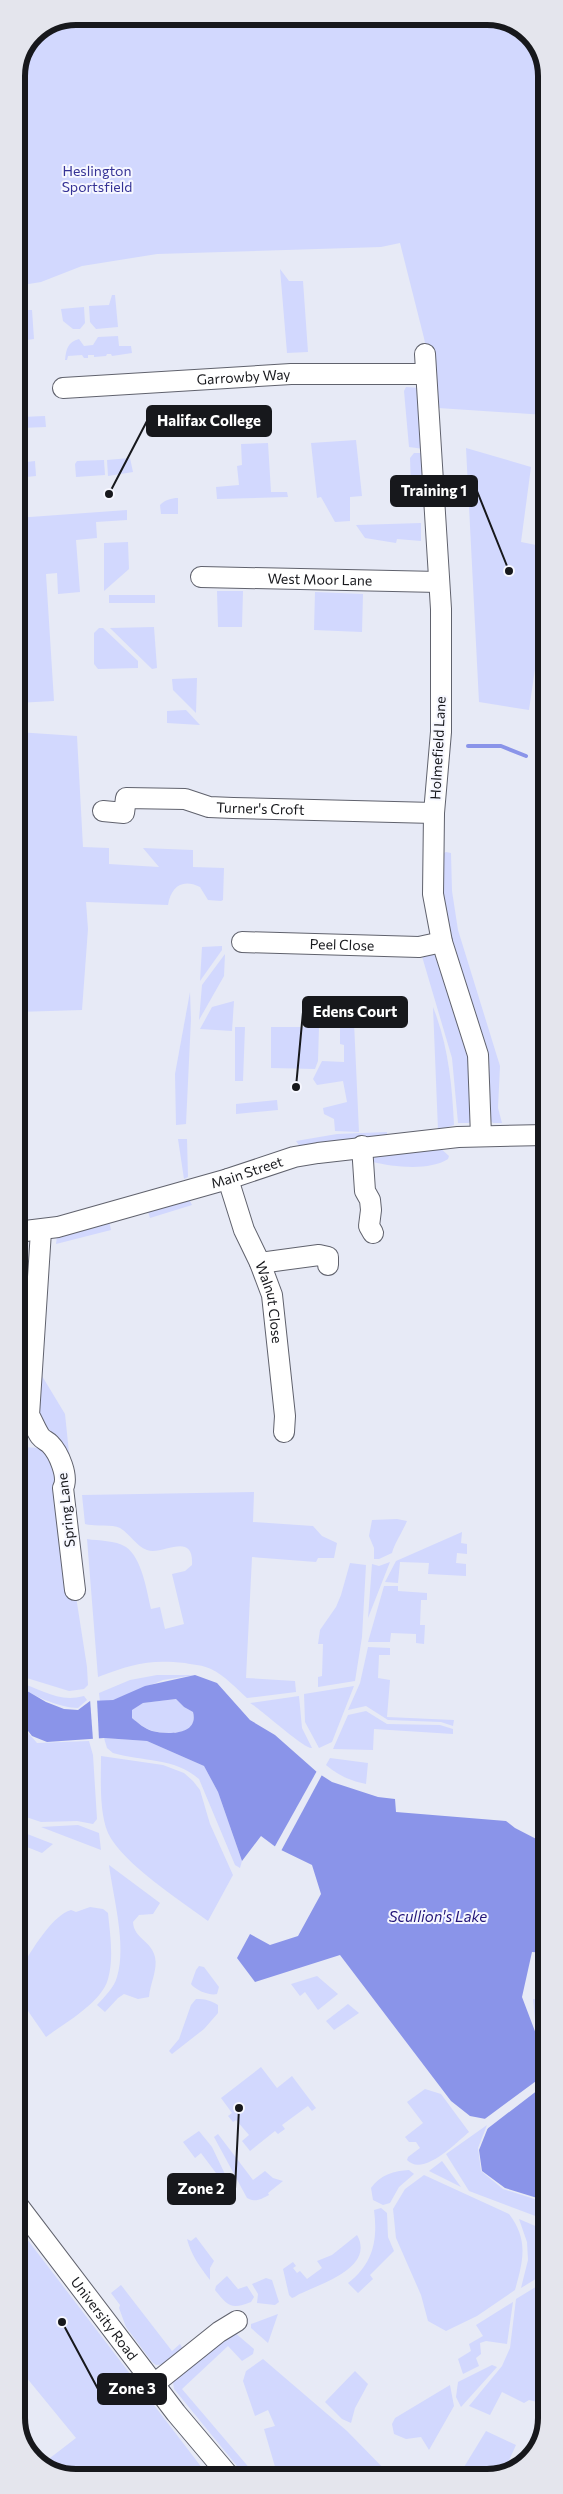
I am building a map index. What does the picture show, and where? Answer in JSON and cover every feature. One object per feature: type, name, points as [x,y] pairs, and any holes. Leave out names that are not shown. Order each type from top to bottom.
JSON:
[{"type":"street","name":"Garrowby Way","points":[[63,388],[425,364]]},
{"type":"street","name":"Holmefield Lane","points":[[425,364],[438,582],[442,615],[441,732],[434,813],[433,894],[442,942],[478,1055],[481,1136]]},
{"type":"street","name":"West Moor Lane","points":[[201,577],[438,582]]},
{"type":"street","name":"Turner's Croft","points":[[102,811],[124,813],[126,798],[185,799],[217,807],[434,813]]},
{"type":"street","name":"Peel Close","points":[[242,942],[419,947],[442,942]]},
{"type":"street","name":"Main Street","points":[[25,1232],[41,1231],[228,1179],[294,1157],[362,1146],[481,1136],[538,1134]]},
{"type":"street","points":[[362,1146],[365,1191],[370,1200],[369,1226],[373,1233]]},
{"type":"street","name":"Walnut Close","points":[[228,1179],[244,1230],[260,1263],[272,1295],[286,1416],[284,1432]]},
{"type":"street","name":"Spring Lane","points":[[41,1231],[29,1415],[42,1438],[57,1453],[66,1483],[63,1488],[75,1590]]},
{"type":"street","points":[[260,1263],[320,1255],[328,1257],[328,1265]]},
{"type":"street","name":"University Road","points":[[25,2215],[154,2384],[223,2469]]},
{"type":"street","points":[[154,2384],[219,2332],[237,2321]]},
{"type":"green space","name":"Heslington Sportsfield","points":[[76,25],[490,25],[506,29],[521,38],[534,57],[538,76],[538,414],[438,408],[424,338],[400,243],[381,247],[157,254],[82,266],[41,282],[25,285],[25,76],[26,66],[34,48],[40,40],[57,29]]},
{"type":"green space","points":[[280,269],[289,281],[303,281],[308,352],[287,353]]},
{"type":"green space","points":[[112,295],[115,295],[118,327],[96,329],[90,322],[89,306],[109,305]]},
{"type":"green space","points":[[84,307],[85,323],[80,329],[73,329],[63,321],[61,309]]},
{"type":"green space","points":[[26,310],[32,310],[34,339],[27,340],[25,337]]},
{"type":"green space","points":[[118,336],[119,346],[131,346],[132,353],[112,356],[107,354],[106,356],[94,357],[94,355],[88,355],[88,358],[84,358],[82,355],[68,356],[67,360],[65,360],[68,346],[75,340],[79,339],[84,346],[93,345],[98,337]]},
{"type":"green space","points":[[406,387],[419,388],[424,449],[409,447],[404,391]]},
{"type":"green space","points":[[45,416],[46,427],[25,428],[25,417]]},
{"type":"green space","points":[[356,440],[362,496],[350,497],[350,521],[335,522],[321,497],[317,498],[311,443]]},
{"type":"green space","points":[[268,443],[271,492],[287,492],[288,497],[217,499],[216,487],[239,485],[237,466],[242,465],[241,444]]},
{"type":"green space","points":[[466,448],[531,467],[521,542],[538,545],[538,649],[529,710],[479,702]]},
{"type":"green space","points":[[414,453],[424,453],[426,488],[411,488],[410,458]]},
{"type":"green space","points":[[130,458],[133,472],[108,476],[107,460]]},
{"type":"green space","points":[[104,460],[105,475],[76,477],[75,464],[77,461]]},
{"type":"green space","points":[[35,461],[36,476],[25,477],[25,462]]},
{"type":"green space","points":[[173,498],[178,498],[178,514],[161,514],[160,505]]},
{"type":"green space","points":[[127,510],[127,520],[96,522],[97,538],[76,540],[80,592],[58,594],[57,573],[46,574],[54,701],[25,703],[25,517]]},
{"type":"green space","points":[[421,523],[421,541],[397,539],[396,543],[365,538],[356,525]]},
{"type":"green space","points":[[128,542],[129,569],[104,591],[104,543]]},
{"type":"green space","points":[[217,591],[243,591],[242,627],[218,627]]},
{"type":"green space","points":[[315,592],[363,594],[362,632],[314,630]]},
{"type":"green space","points":[[109,595],[155,595],[155,603],[109,603]]},
{"type":"green space","points":[[154,627],[157,668],[152,669],[110,628]]},
{"type":"green space","points":[[99,628],[103,628],[138,661],[138,668],[98,669],[94,664],[94,633]]},
{"type":"green space","points":[[197,678],[196,713],[173,690],[172,679]]},
{"type":"green space","points":[[186,710],[200,725],[167,723],[167,711]]},
{"type":"green space","points":[[25,733],[77,736],[83,847],[109,848],[109,864],[159,867],[143,848],[193,850],[193,867],[224,868],[223,900],[221,901],[208,900],[200,887],[188,883],[175,889],[168,905],[86,902],[88,929],[82,1010],[25,1012]]},
{"type":"green space","points":[[446,852],[451,853],[452,891],[458,930],[500,1066],[498,1108],[502,1123],[493,1123],[489,1119],[444,926],[442,854]]},
{"type":"green space","points":[[222,946],[222,950],[200,981],[202,947]]},
{"type":"green space","points":[[421,953],[436,955],[472,1055],[472,1119],[469,1123],[458,1123],[452,1058]]},
{"type":"green space","points":[[225,954],[224,976],[199,1020],[202,985]]},
{"type":"green space","points":[[190,992],[191,1019],[186,1124],[176,1125],[175,1074]]},
{"type":"green space","points":[[234,1001],[232,1031],[200,1029],[212,1007]]},
{"type":"green space","points":[[433,1007],[448,1064],[454,1125],[438,1130]]},
{"type":"green space","points":[[354,1022],[359,1132],[335,1131],[334,1119],[324,1114],[323,1108],[347,1102],[343,1081],[317,1085],[313,1079],[322,1061],[344,1062],[344,1045],[340,1044],[340,1025]]},
{"type":"green space","points":[[235,1027],[245,1027],[243,1081],[235,1081]]},
{"type":"green space","points":[[271,1027],[319,1027],[318,1061],[315,1069],[271,1068]]},
{"type":"green space","points":[[277,1100],[278,1110],[236,1114],[236,1104]]},
{"type":"green space","points":[[387,1132],[387,1135],[301,1148],[296,1141],[337,1134]]},
{"type":"green space","points":[[178,1139],[187,1139],[188,1177],[184,1179]]},
{"type":"green space","points":[[439,1147],[449,1156],[448,1159],[432,1165],[411,1167],[373,1162],[376,1152]]},
{"type":"green space","points":[[189,1199],[192,1205],[150,1218],[148,1212]]},
{"type":"green space","points":[[109,1220],[111,1230],[56,1244],[57,1236]]},
{"type":"green space","points":[[34,1368],[42,1376],[65,1414],[76,1520],[75,1590],[87,1667],[88,1685],[84,1689],[69,1691],[25,1677],[25,1447],[45,1448],[34,1415]]},
{"type":"green space","points":[[254,1492],[253,1522],[313,1526],[322,1536],[337,1543],[334,1558],[318,1558],[316,1562],[252,1557],[246,1678],[295,1681],[296,1692],[247,1698],[226,1679],[211,1669],[198,1665],[172,1662],[141,1664],[98,1677],[87,1539],[117,1543],[132,1552],[143,1576],[151,1609],[160,1607],[165,1629],[184,1624],[172,1574],[185,1571],[192,1565],[191,1555],[188,1549],[183,1546],[153,1551],[147,1550],[120,1528],[85,1524],[82,1495]]},
{"type":"green space","points":[[397,1519],[407,1521],[392,1553],[379,1559],[374,1559],[374,1548],[369,1536],[372,1520]]},
{"type":"green space","points":[[462,1532],[461,1543],[467,1544],[467,1554],[457,1553],[456,1563],[466,1564],[466,1576],[428,1574],[429,1563],[400,1562],[398,1583],[385,1582],[396,1561]]},
{"type":"green space","points":[[390,1562],[368,1618],[372,1564],[379,1566]]},
{"type":"green space","points":[[350,1563],[366,1565],[362,1637],[355,1681],[318,1687],[318,1677],[322,1676],[323,1644],[318,1644],[320,1630],[336,1607]]},
{"type":"green space","points":[[384,1586],[398,1586],[398,1591],[427,1593],[427,1600],[421,1600],[420,1625],[425,1625],[424,1644],[416,1643],[416,1634],[391,1633],[390,1642],[368,1642]]},
{"type":"green space","points":[[368,1647],[390,1648],[390,1655],[379,1655],[378,1678],[390,1680],[387,1717],[454,1720],[453,1726],[441,1722],[388,1720],[366,1706],[348,1710],[360,1683]]},
{"type":"green space","points":[[157,1675],[195,1675],[163,1680],[113,1700],[100,1702],[99,1693],[130,1680]]},
{"type":"green space","points":[[25,1685],[66,1698],[84,1696],[87,1700],[78,1708],[63,1706],[25,1690]]},
{"type":"green space","points":[[354,1686],[332,1742],[319,1748],[305,1722],[304,1694]]},
{"type":"green space","points":[[299,1696],[302,1728],[312,1748],[301,1742],[250,1703]]},
{"type":"green space","points":[[176,1699],[193,1712],[194,1720],[192,1725],[181,1732],[153,1731],[132,1718],[131,1710],[143,1703]]},
{"type":"green space","points":[[366,1711],[387,1724],[440,1725],[453,1729],[453,1734],[374,1729],[373,1750],[333,1749],[348,1715]]},
{"type":"green space","points":[[25,1729],[37,1743],[89,1741],[93,1755],[97,1819],[93,1824],[77,1821],[41,1822],[25,1817]]},
{"type":"green space","points":[[104,1738],[147,1741],[204,1766],[218,1792],[242,1861],[240,1868],[235,1865],[199,1779],[169,1763],[113,1753],[107,1748]]},
{"type":"green space","points":[[101,1756],[163,1765],[184,1773],[200,1790],[210,1824],[233,1875],[208,1921],[153,1881],[115,1845],[108,1833],[103,1815]]},
{"type":"green space","points":[[330,1758],[368,1763],[366,1784],[349,1779],[331,1769],[326,1765]]},
{"type":"green space","points":[[78,1825],[99,1833],[101,1850],[41,1827]]},
{"type":"green space","points":[[25,1833],[53,1844],[42,1853],[25,1846]]},
{"type":"green space","points":[[109,1865],[160,1903],[153,1914],[139,1915],[133,1922],[136,1932],[150,1947],[155,1957],[156,1962],[149,1997],[138,1999],[124,1994],[105,2012],[97,2005],[116,1981],[121,1951]]},
{"type":"green space","points":[[90,1907],[103,1909],[108,1913],[111,1954],[110,1971],[104,1988],[91,2004],[46,2037],[25,2007],[25,1961],[44,1932],[57,1918],[71,1910],[76,1912]]},
{"type":"green space","points":[[199,1966],[204,1967],[219,1987],[217,1994],[203,1992],[191,1984]]},
{"type":"green space","points":[[317,1976],[338,1994],[318,2010],[305,1992],[300,1996],[291,1984]]},
{"type":"green space","points":[[196,1999],[207,2000],[218,2005],[218,2013],[204,2029],[172,2054],[169,2051],[179,2039],[191,2005]]},
{"type":"green space","points":[[533,1999],[538,1999],[538,2032],[536,2029]]},
{"type":"green space","points":[[348,2004],[359,2013],[334,2030],[326,2021]]},
{"type":"green space","points":[[261,2067],[277,2088],[292,2076],[316,2108],[312,2111],[308,2106],[282,2125],[285,2129],[278,2134],[275,2131],[250,2151],[242,2141],[249,2135],[236,2120],[233,2122],[228,2116],[232,2113],[221,2098]]},
{"type":"green space","points":[[425,2089],[441,2094],[469,2132],[430,2162],[414,2164],[407,2160],[408,2157],[420,2148],[416,2142],[409,2142],[405,2137],[423,2123],[407,2102]]},
{"type":"green space","points":[[487,2125],[478,2148],[481,2171],[503,2189],[538,2200],[538,2217],[469,2191],[446,2154]]},
{"type":"green space","points":[[199,2131],[212,2147],[234,2193],[211,2178],[216,2173],[201,2153],[195,2158],[183,2142]]},
{"type":"green space","points":[[218,2134],[253,2180],[265,2171],[273,2178],[283,2181],[268,2193],[269,2195],[263,2198],[256,2200],[247,2198],[214,2137]]},
{"type":"green space","points":[[442,2161],[461,2187],[429,2171]]},
{"type":"green space","points":[[409,2170],[414,2174],[399,2187],[390,2203],[383,2205],[373,2200],[371,2188],[379,2179],[393,2172]]},
{"type":"green space","points":[[424,2175],[509,2214],[520,2233],[522,2242],[522,2260],[515,2290],[477,2316],[446,2331],[428,2321],[421,2295],[396,2238],[393,2209],[405,2189]]},
{"type":"green space","points":[[381,2208],[387,2213],[388,2237],[394,2251],[370,2275],[373,2279],[358,2293],[348,2283],[363,2268],[372,2251],[375,2231],[374,2210]]},
{"type":"green space","points":[[519,2219],[538,2227],[538,2278],[521,2288],[528,2260],[527,2242]]},
{"type":"green space","points":[[357,2235],[361,2246],[359,2256],[353,2265],[333,2279],[293,2298],[289,2295],[283,2269],[293,2262],[296,2266],[293,2268],[297,2273],[300,2271],[307,2279],[322,2268],[317,2261],[332,2255]]},
{"type":"green space","points":[[25,2236],[203,2469],[73,2469],[57,2465],[48,2460],[76,2438],[25,2376],[25,2287],[27,2285],[25,2282]]},
{"type":"green space","points":[[196,2237],[214,2261],[210,2268],[210,2280],[196,2261],[187,2239],[191,2241]]},
{"type":"green space","points":[[227,2276],[238,2289],[247,2286],[254,2297],[251,2302],[234,2306],[223,2300],[215,2290],[216,2286]]},
{"type":"green space","points":[[266,2278],[272,2280],[279,2302],[275,2305],[257,2303],[258,2294],[252,2284]]},
{"type":"green space","points":[[121,2285],[172,2351],[180,2344],[183,2349],[166,2364],[156,2365],[152,2362],[126,2327],[119,2308],[120,2305],[111,2293]]},
{"type":"green space","points":[[538,2286],[538,2404],[529,2400],[524,2403],[502,2392],[490,2415],[469,2406],[502,2366],[510,2348],[516,2299]]},
{"type":"green space","points":[[513,2302],[507,2344],[486,2341],[480,2343],[481,2354],[476,2358],[479,2366],[463,2374],[458,2359],[471,2351],[469,2344],[483,2336],[476,2325]]},
{"type":"green space","points":[[278,2314],[268,2343],[251,2328],[251,2324]]},
{"type":"green space","points":[[234,2332],[254,2349],[253,2354],[242,2361],[228,2346],[182,2389],[250,2469],[239,2469],[174,2389],[173,2382],[175,2377]]},
{"type":"green space","points":[[263,2359],[347,2431],[384,2469],[276,2469],[264,2429],[275,2426],[268,2410],[255,2416],[243,2381],[246,2371]]},
{"type":"green space","points":[[492,2365],[497,2367],[461,2407],[456,2397],[458,2382]]},
{"type":"green space","points":[[355,2371],[368,2384],[355,2408],[351,2423],[342,2419],[325,2402]]},
{"type":"green space","points":[[450,2385],[454,2406],[429,2450],[421,2437],[406,2439],[394,2434],[392,2424],[395,2418]]},
{"type":"green space","points":[[486,2431],[516,2445],[506,2465],[487,2469],[469,2469],[464,2467]]},
{"type":"water","name":"Scullion's Lake","points":[[195,1675],[217,1683],[250,1720],[275,1735],[318,1773],[332,1782],[378,1797],[395,1799],[396,1812],[506,1821],[538,1840],[538,1952],[532,1952],[522,1997],[538,2036],[538,2198],[505,2188],[482,2171],[479,2150],[491,2120],[470,2116],[451,2101],[340,1955],[255,1982],[237,1958],[250,1934],[270,1945],[298,1936],[321,1894],[312,1865],[277,1848],[261,1836],[242,1861],[218,1792],[204,1766],[147,1741],[104,1738],[47,1742],[32,1736],[25,1727],[25,1690],[46,1702],[64,1709],[78,1710],[90,1701],[113,1700],[145,1686]],"holes":[[[176,1699],[193,1712],[194,1720],[191,1725],[181,1732],[174,1733],[152,1731],[132,1718],[132,1710],[143,1703]]]},
{"type":"pier","points":[[90,1699],[97,1699],[99,1740],[93,1740]]},
{"type":"pier","points":[[318,1769],[323,1773],[281,1851],[274,1848]]},
{"type":"pier","points":[[538,2080],[538,2090],[487,2129],[487,2122],[482,2121]]},
{"type":"waterway","points":[[468,746],[501,746],[526,756]]},
{"type":"place","name":"Halifax College","points":[[109,494]]},
{"type":"place","name":"Training 1","points":[[509,571]]},
{"type":"place","name":"Edens Court","points":[[296,1087]]},
{"type":"place","name":"Zone 2","points":[[239,2108]]},
{"type":"place","name":"Zone 3","points":[[62,2322]]}]
